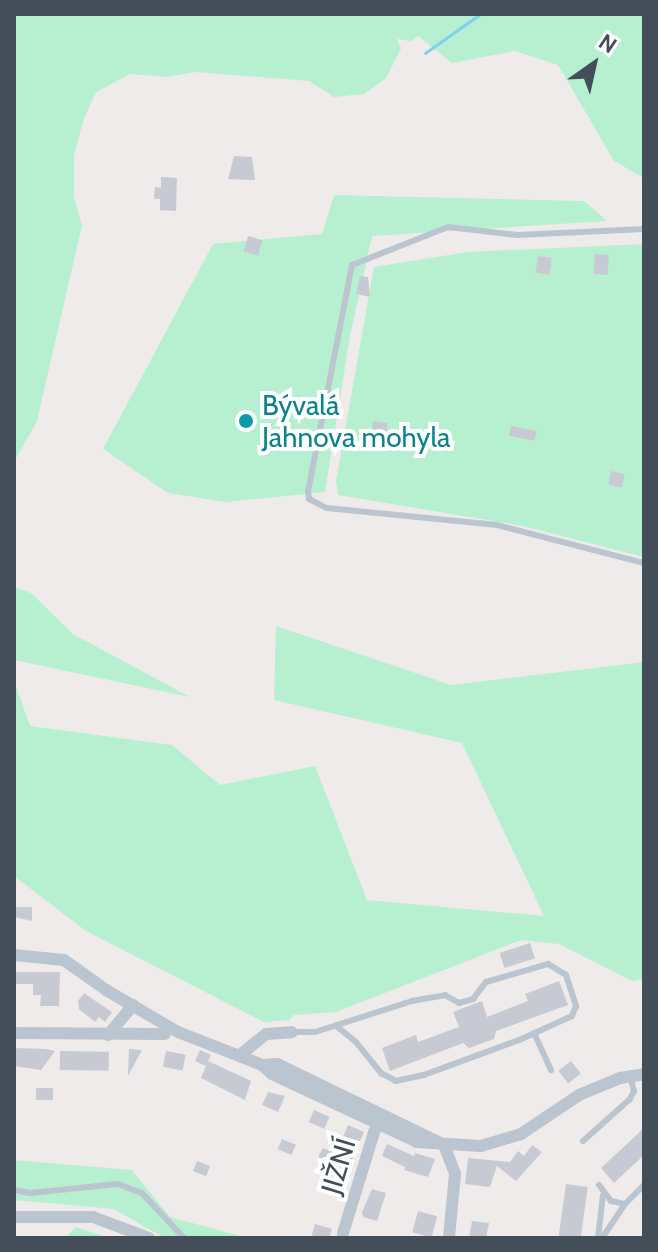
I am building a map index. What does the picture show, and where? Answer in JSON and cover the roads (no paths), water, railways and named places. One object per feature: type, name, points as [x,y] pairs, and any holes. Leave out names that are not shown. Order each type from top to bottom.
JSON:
[{"type":"street","points":[[14,955],[64,960],[178,1032],[240,1055],[262,1065],[272,1074],[381,1119],[417,1142],[481,1146],[521,1134],[579,1095],[630,1076],[644,1074]]},
{"type":"street","points":[[108,1035],[133,1005]]},
{"type":"street","points":[[240,1055],[266,1034],[292,1032]]},
{"type":"street","points":[[14,1033],[165,1034]]},
{"type":"street","name":"JIŽNÍ","points":[[343,1233],[381,1119]]},
{"type":"street","points":[[444,1145],[455,1174],[449,1238]]},
{"type":"street","points":[[14,1217],[93,1217],[149,1238]]},
{"type":"lane","points":[[644,229],[517,235],[448,227],[436,230],[416,243],[352,265],[308,491],[309,499],[327,508],[497,525],[644,563]]},
{"type":"lane","points":[[292,1032],[315,1032],[336,1026],[445,995],[459,1003],[473,999],[486,982],[548,964],[566,975],[576,1006],[572,1016],[534,1033],[424,1075],[396,1081],[381,1073],[356,1042],[336,1026]]},
{"type":"lane","points":[[534,1033],[551,1070]]},
{"type":"lane","points":[[583,1141],[630,1099],[634,1091],[630,1076]]},
{"type":"lane","points":[[14,1190],[30,1193],[118,1184],[142,1193],[184,1238]]},
{"type":"lane","points":[[599,1185],[603,1195],[600,1238]]},
{"type":"lane","points":[[600,1238],[625,1204],[644,1185]]},
{"type":"lane","points":[[603,1195],[611,1201],[625,1204]]},
{"type":"waterway","points":[[425,53],[480,14]]},
{"type":"place","name":"Bývalá Jahnova mohyla","points":[[246,421]]}]
